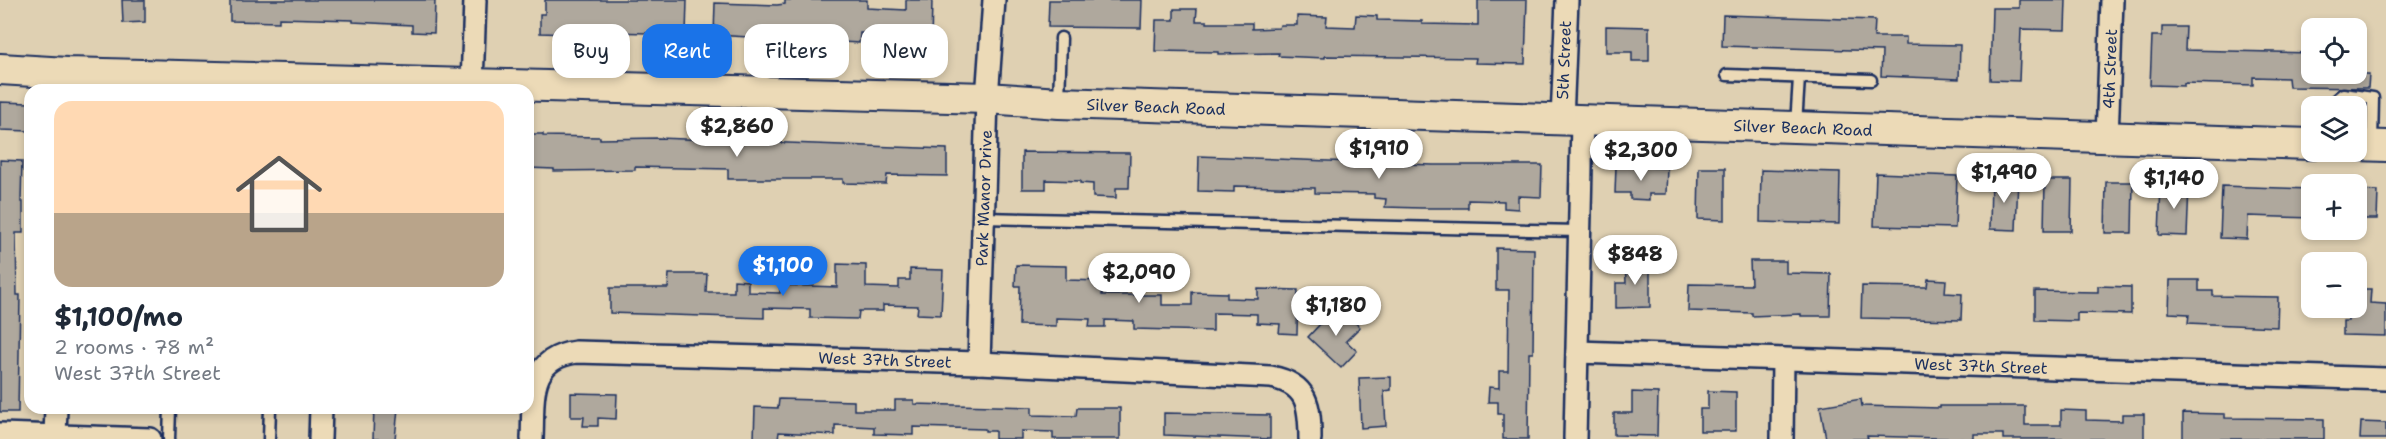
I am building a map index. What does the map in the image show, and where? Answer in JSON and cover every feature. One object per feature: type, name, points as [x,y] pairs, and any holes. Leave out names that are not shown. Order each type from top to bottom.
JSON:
[{"type":"street","points":[[472,84],[475,0]]},
{"type":"street","name":"Park Manor Drive","points":[[979,363],[987,98],[994,0]]},
{"type":"street","name":"5th Street","points":[[1566,0],[1580,231],[1575,439]]},
{"type":"street","name":"4th Street","points":[[2107,138],[2112,0]]},
{"type":"street","name":"Silver Beach Road","points":[[0,69],[67,81],[266,84]]},
{"type":"street","name":"Silver Beach Road","points":[[534,87],[987,98],[1059,104],[2301,144]]},
{"type":"street","name":"West 37th Street","points":[[534,385],[547,362],[563,354],[576,352],[979,363],[1271,377],[1283,379],[1301,392],[1308,403],[1310,439]]},
{"type":"street","name":"West 37th Street","points":[[1577,352],[2386,379]]},
{"type":"street","points":[[1782,439],[1783,359]]},
{"type":"street","points":[[55,436],[56,414]]},
{"type":"street","points":[[320,439],[321,414]]},
{"type":"street","name":"West 37th Street","points":[[532,439],[533,414]]},
{"type":"street","points":[[0,434],[150,439]]},
{"type":"lane","points":[[1059,104],[1061,38]]},
{"type":"lane","points":[[1727,75],[1871,80]]},
{"type":"lane","points":[[1796,128],[1799,78]]},
{"type":"lane","points":[[2340,96],[2343,94],[2358,96]]},
{"type":"lane","points":[[2367,97],[2373,98],[2372,146]]},
{"type":"lane","points":[[983,218],[1580,231]]},
{"type":"lane","points":[[169,439],[170,414]]},
{"type":"lane","points":[[269,439],[270,414]]},
{"type":"building","points":[[122,0],[145,0],[145,22],[123,23]]},
{"type":"building","points":[[230,0],[435,0],[434,33],[412,32],[412,25],[353,22],[353,20],[279,18],[279,22],[230,21]]},
{"type":"building","points":[[545,0],[687,0],[686,24],[642,24],[642,33],[630,33],[630,24],[552,24],[552,33],[540,33],[540,14],[545,14]]},
{"type":"building","points":[[785,0],[867,0],[867,8],[906,10],[906,0],[932,0],[931,24],[861,24],[859,43],[849,42],[849,24],[744,24],[744,37],[732,36],[732,24],[714,24],[715,3],[785,4]]},
{"type":"building","points":[[1049,0],[1142,0],[1141,28],[1048,27]]},
{"type":"building","points":[[1478,0],[1527,0],[1525,64],[1475,63],[1476,58],[1325,56],[1325,58],[1278,56],[1279,53],[1218,54],[1218,52],[1155,51],[1156,20],[1174,20],[1174,9],[1197,9],[1196,21],[1252,23],[1252,29],[1297,25],[1297,16],[1327,17],[1326,26],[1355,27],[1356,15],[1377,16],[1377,20],[1422,21],[1422,24],[1478,25]]},
{"type":"building","points":[[2019,0],[2066,0],[2065,30],[2021,29],[2019,81],[1990,80],[1992,8],[2019,8]]},
{"type":"building","points":[[1723,15],[1875,20],[1874,37],[1906,37],[1906,44],[1960,45],[1959,79],[1881,76],[1882,51],[1722,46]]},
{"type":"building","points":[[1606,26],[1649,27],[1649,61],[1632,61],[1632,52],[1606,52]]},
{"type":"building","points":[[2162,27],[2186,27],[2185,50],[2301,53],[2301,84],[2367,84],[2367,74],[2369,74],[2368,88],[2289,87],[2288,78],[2253,77],[2253,85],[2184,83],[2184,86],[2150,85],[2152,36],[2162,36]]},
{"type":"building","points":[[0,102],[24,103],[24,131],[0,130]]},
{"type":"building","points":[[534,134],[600,137],[600,139],[658,138],[947,149],[947,176],[887,175],[886,184],[843,183],[843,179],[728,179],[728,169],[635,167],[635,170],[554,171],[554,169],[534,168]]},
{"type":"building","points":[[1022,152],[1130,153],[1129,188],[1116,188],[1116,198],[1093,197],[1093,184],[1080,183],[1080,181],[1046,180],[1046,189],[1022,189]]},
{"type":"building","points":[[1199,156],[1433,165],[1542,165],[1541,197],[1518,196],[1518,209],[1504,208],[1504,201],[1468,200],[1468,208],[1421,208],[1385,207],[1386,199],[1374,198],[1374,194],[1315,193],[1315,188],[1234,186],[1234,192],[1198,191]]},
{"type":"building","points":[[0,160],[22,161],[23,233],[16,233],[17,295],[20,295],[18,412],[0,412]]},
{"type":"building","points":[[1616,166],[1667,168],[1666,194],[1649,194],[1649,200],[1630,199],[1630,193],[1615,193]]},
{"type":"building","points":[[1699,168],[1725,168],[1725,220],[1698,219]]},
{"type":"building","points":[[1761,170],[1840,172],[1839,224],[1760,222]]},
{"type":"building","points":[[1876,173],[1957,176],[1955,228],[1874,226]]},
{"type":"building","points":[[1991,178],[2018,178],[2016,230],[1990,229]]},
{"type":"building","points":[[2045,180],[2072,180],[2071,231],[2044,231]]},
{"type":"building","points":[[2106,182],[2133,182],[2132,233],[2105,233]]},
{"type":"building","points":[[2161,184],[2189,185],[2187,236],[2159,235]]},
{"type":"building","points":[[2222,186],[2301,189],[2301,218],[2248,216],[2247,239],[2220,238]]},
{"type":"building","points":[[2367,190],[2378,191],[2377,219],[2367,219]]},
{"type":"building","points":[[1496,248],[1534,249],[1533,353],[1529,353],[1528,439],[1503,439],[1503,414],[1498,414],[1498,402],[1488,402],[1489,387],[1499,388],[1499,371],[1508,371],[1509,290],[1496,290]]},
{"type":"building","points":[[1625,261],[1650,261],[1650,307],[1616,308],[1616,283],[1626,283]]},
{"type":"building","points":[[1750,261],[1786,261],[1786,273],[1831,274],[1830,316],[1801,316],[1801,314],[1752,316],[1752,313],[1688,311],[1689,284],[1751,285]]},
{"type":"building","points":[[837,264],[866,265],[866,287],[899,288],[899,280],[910,280],[910,269],[943,270],[941,315],[917,314],[918,306],[883,305],[883,311],[859,311],[858,319],[810,318],[810,309],[764,308],[764,318],[610,313],[610,288],[668,288],[669,274],[707,274],[706,292],[734,292],[734,280],[748,281],[748,292],[780,293],[780,285],[837,287]]},
{"type":"building","points":[[1016,265],[1066,266],[1066,280],[1103,281],[1102,295],[1162,295],[1162,305],[1192,305],[1192,292],[1227,293],[1227,298],[1258,299],[1258,289],[1298,290],[1297,334],[1279,333],[1280,324],[1257,323],[1257,314],[1213,313],[1213,331],[1134,329],[1134,321],[1105,320],[1105,327],[1089,327],[1090,319],[1056,318],[1056,326],[1019,325],[1020,286],[1015,286]]},
{"type":"building","points":[[1928,279],[1946,280],[1945,293],[1962,294],[1961,320],[1861,318],[1862,286],[1927,287]]},
{"type":"building","points":[[2170,280],[2199,280],[2199,291],[2213,291],[2213,296],[2278,297],[2277,327],[2188,323],[2189,314],[2169,313]]},
{"type":"building","points":[[2098,286],[2131,287],[2131,314],[2077,313],[2077,321],[2035,320],[2035,291],[2098,292]]},
{"type":"building","points":[[2367,289],[2371,289],[2370,303],[2386,304],[2386,336],[2343,335],[2343,321],[2348,321],[2348,318],[2367,318]]},
{"type":"building","points":[[1337,306],[1360,327],[1346,341],[1357,351],[1341,368],[1308,337]]},
{"type":"building","points":[[1391,377],[1391,390],[1384,391],[1386,426],[1361,428],[1359,378]]},
{"type":"building","points":[[1708,391],[1736,392],[1736,431],[1700,431],[1700,409],[1708,409]]},
{"type":"building","points":[[1632,392],[1658,393],[1657,436],[1614,435],[1614,413],[1632,413]]},
{"type":"building","points":[[571,393],[617,394],[616,419],[598,418],[598,426],[583,426],[584,417],[571,417]]},
{"type":"building","points":[[779,399],[854,401],[854,410],[895,410],[895,400],[914,400],[914,404],[1032,407],[1032,415],[1076,416],[1077,408],[1120,408],[1120,439],[1053,439],[1053,432],[1021,431],[1021,439],[995,439],[995,431],[985,431],[985,429],[913,427],[913,435],[874,434],[874,427],[835,425],[835,435],[779,432],[778,439],[754,439],[755,407],[778,408]]},
{"type":"building","points":[[1861,399],[1862,406],[1940,408],[1940,406],[2025,406],[2025,425],[2061,425],[2061,410],[2086,411],[2086,420],[2122,421],[2122,414],[2144,414],[2144,439],[2003,439],[2003,434],[1974,434],[1974,439],[1867,436],[1868,439],[1826,439],[1820,406]]},
{"type":"building","points":[[1164,413],[1270,415],[1270,439],[1164,435]]},
{"type":"building","points":[[2183,413],[2225,414],[2225,418],[2324,419],[2324,439],[2183,439]]},
{"type":"building","points":[[374,414],[397,414],[395,439],[373,439]]},
{"type":"building","points":[[2361,422],[2386,423],[2386,439],[2360,439]]}]
